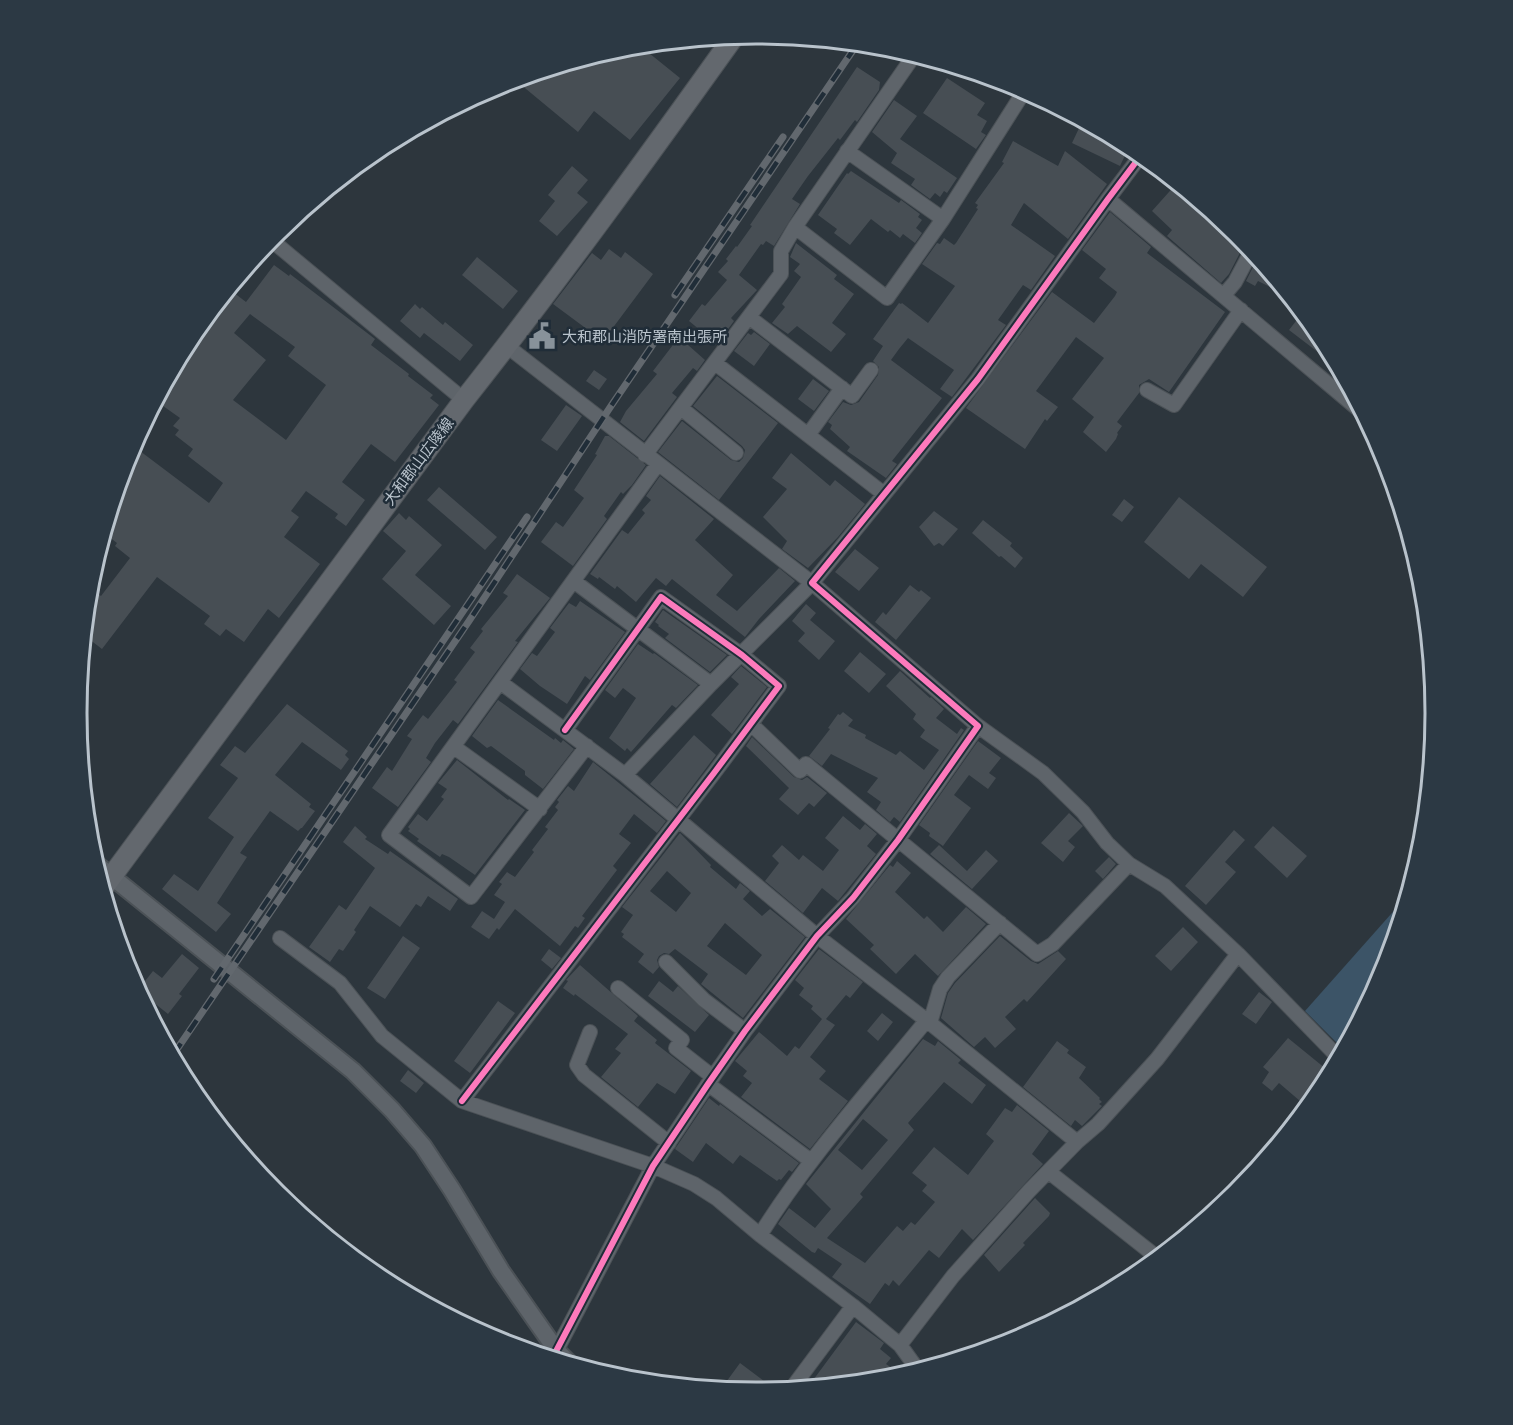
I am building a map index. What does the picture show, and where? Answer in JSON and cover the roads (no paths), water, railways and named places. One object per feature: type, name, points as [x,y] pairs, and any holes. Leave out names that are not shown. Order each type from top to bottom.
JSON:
[{"type":"main road","name":"大和郡山広陵線","points":[[109,881],[464,399],[507,346],[728,45]]},
{"type":"street","points":[[645,454],[781,274],[781,250],[910,61]]},
{"type":"street","points":[[795,227],[887,298],[1025,99]]},
{"type":"street","points":[[847,151],[943,219]]},
{"type":"street","points":[[625,775],[711,684],[812,583],[978,379],[1136,162]]},
{"type":"street","points":[[1108,199],[1348,401]]},
{"type":"street","points":[[277,246],[464,399]]},
{"type":"street","points":[[1224,295],[1235,282],[1248,258]]},
{"type":"street","points":[[1147,390],[1174,405],[1241,310]]},
{"type":"street","points":[[749,317],[852,396],[871,370]]},
{"type":"street","points":[[507,346],[812,583],[978,726],[1042,772],[1083,812],[1107,843],[1129,864],[1165,886],[1238,954],[1333,1052]]},
{"type":"street","points":[[715,363],[884,494]]},
{"type":"street","points":[[808,435],[842,388]]},
{"type":"street","points":[[681,408],[736,453]]},
{"type":"street","points":[[587,746],[471,897],[389,835],[658,465]]},
{"type":"street","points":[[575,582],[711,684]]},
{"type":"street","points":[[462,1101],[778,686],[742,655],[661,597],[565,730]]},
{"type":"street","points":[[500,682],[625,775],[817,936],[1077,1142]]},
{"type":"street","points":[[751,724],[800,771],[806,764],[1037,954],[1053,944],[1129,864]]},
{"type":"street","points":[[562,1353],[653,1166],[745,1031],[817,936],[853,898],[898,840],[978,726]]},
{"type":"street","points":[[454,747],[540,809]]},
{"type":"street","points":[[110,885],[353,1071],[392,1110],[423,1146],[501,1271],[556,1351]]},
{"type":"street","points":[[760,1235],[783,1198],[811,1161],[928,1022],[940,989],[948,977],[1000,923]]},
{"type":"street","points":[[280,938],[340,983],[382,1036],[462,1101],[653,1166],[694,1184],[716,1198],[760,1235],[853,1306],[900,1345],[913,1363]]},
{"type":"street","points":[[900,1345],[952,1276],[1157,1059],[1238,954]]},
{"type":"street","points":[[666,962],[704,1000],[745,1031]]},
{"type":"street","points":[[618,988],[682,1040],[676,1048],[710,1081],[811,1161]]},
{"type":"street","points":[[590,1032],[577,1065],[601,1090],[669,1143]]},
{"type":"street","points":[[1049,1172],[1151,1252]]},
{"type":"street","points":[[799,1380],[853,1306]]},
{"type":"water","points":[[1396,908],[1375,969],[1338,1044],[1305,1011]]},
{"type":"railway","points":[[178,1048],[469,621],[611,406],[853,50]]},
{"type":"railway","points":[[675,295],[783,137]]},
{"type":"railway","points":[[214,979],[527,517]]},
{"type":"place","name":"大和郡山消防署南出張所","points":[[542,336]]}]
